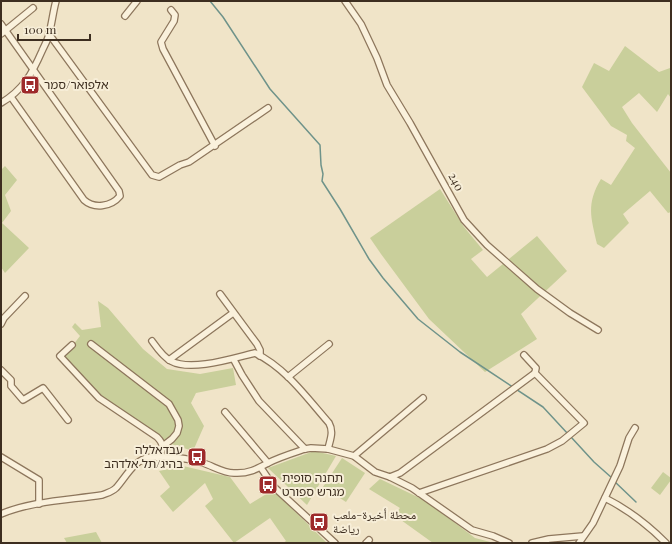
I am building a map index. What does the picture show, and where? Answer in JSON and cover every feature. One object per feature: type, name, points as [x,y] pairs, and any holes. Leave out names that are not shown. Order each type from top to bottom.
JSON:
[{"type":"street","points":[[1,103],[11,97],[22,87],[34,71],[49,34],[52,13],[56,1]]},
{"type":"street","points":[[125,16],[137,1]]},
{"type":"street","name":"240","points":[[345,1],[361,24],[377,58],[387,85],[464,220],[487,245],[527,280],[570,313],[598,330]]},
{"type":"street","points":[[3,32],[33,8]]},
{"type":"street","points":[[172,10],[175,15],[174,21],[161,42],[162,49],[215,146]]},
{"type":"street","points":[[1,24],[3,32],[34,71],[119,191],[120,196],[118,200],[99,207],[92,206],[84,200],[11,97]]},
{"type":"street","points":[[49,34],[152,175],[159,177],[180,165],[189,162],[215,146],[268,108]]},
{"type":"street","points":[[220,294],[257,344],[260,350],[260,356]]},
{"type":"street","points":[[1,324],[4,318],[25,296]]},
{"type":"street","points":[[169,360],[233,313]]},
{"type":"street","points":[[152,342],[169,360],[178,364],[189,365],[234,360],[256,354],[266,359],[282,370],[332,428],[328,449]]},
{"type":"street","points":[[72,344],[60,356],[100,398],[157,437],[162,442],[163,446]]},
{"type":"street","points":[[91,344],[169,404],[178,420],[179,426],[172,439],[163,446],[158,458]]},
{"type":"street","points":[[288,377],[329,344]]},
{"type":"street","points":[[419,493],[547,449],[562,441],[584,423],[535,373],[536,368],[524,355]]},
{"type":"street","points":[[234,360],[259,401],[305,449]]},
{"type":"street","points":[[1,370],[10,380],[11,386],[23,400],[43,388],[68,420]]},
{"type":"street","points":[[390,477],[400,473],[535,373]]},
{"type":"street","points":[[354,456],[423,398]]},
{"type":"street","points":[[225,412],[268,463]]},
{"type":"street","points":[[579,543],[593,523],[620,466],[629,438],[635,428]]},
{"type":"street","points":[[1,514],[39,504],[109,493],[115,490],[130,470],[139,462],[150,457],[192,460],[210,465],[223,472],[233,474],[244,473],[261,468],[268,463],[311,448],[328,449],[354,456],[375,472],[390,477],[412,488],[472,530],[493,536],[509,543]]},
{"type":"street","points":[[1,457],[39,480],[39,504]]},
{"type":"street","points":[[261,468],[274,487],[335,543]]},
{"type":"street","points":[[605,498],[629,512],[666,543]]},
{"type":"street","points":[[532,543],[549,539],[583,536]]},
{"type":"green space","points":[[625,46],[659,72],[670,68],[671,63],[671,98],[668,94],[657,112],[639,93],[622,107],[632,123],[671,173],[671,212],[668,213],[650,191],[623,214],[629,223],[604,248],[597,244],[593,226],[591,211],[593,196],[601,179],[611,185],[635,148],[626,141],[627,135],[611,126],[582,87],[594,63],[609,71]]},
{"type":"green space","points":[[5,166],[17,180],[5,195],[11,211],[2,223],[29,248],[5,273],[1,267],[1,170]]},
{"type":"green space","points":[[440,189],[464,227],[483,250],[471,259],[487,277],[537,236],[567,271],[521,314],[537,339],[485,372],[429,319],[370,238]]},
{"type":"green space","points":[[98,301],[108,308],[143,349],[167,369],[200,374],[233,368],[236,385],[196,393],[191,403],[204,426],[193,451],[165,442],[96,395],[63,358],[80,336],[72,327],[75,323],[82,330],[101,327]]},
{"type":"green space","points":[[314,451],[336,456],[307,505],[268,468]]},
{"type":"green space","points":[[342,458],[365,473],[346,502],[323,487]]},
{"type":"green space","points":[[183,466],[230,477],[250,504],[273,490],[327,543],[283,543],[286,541],[270,518],[234,543],[205,506],[213,499],[205,483],[173,512],[160,496],[170,487],[159,471]]},
{"type":"green space","points":[[663,472],[671,478],[671,480],[660,495],[651,488]]},
{"type":"green space","points":[[380,479],[426,501],[475,538],[494,543],[433,543],[394,515],[400,508],[369,489]]},
{"type":"green space","points":[[96,532],[102,543],[67,543],[64,538]]},
{"type":"waterway","points":[[210,1],[223,17],[270,89],[320,145],[323,174],[322,181],[369,259],[383,278],[418,319],[460,352],[543,407],[568,434]]},
{"type":"waterway","points":[[571,437],[594,462],[612,478]]},
{"type":"waterway","points":[[614,481],[636,502]]},
{"type":"place","name":"אלפואר/סמר","points":[[30,85]]},
{"type":"place","name":"עבדאללה בהיג/תל אלדהב","points":[[197,457]]},
{"type":"place","name":"תחנה סופית מגרש ספורט","points":[[268,485]]},
{"type":"place","name":"محطة أخيرة-ملعب رياضة","points":[[319,522]]}]
